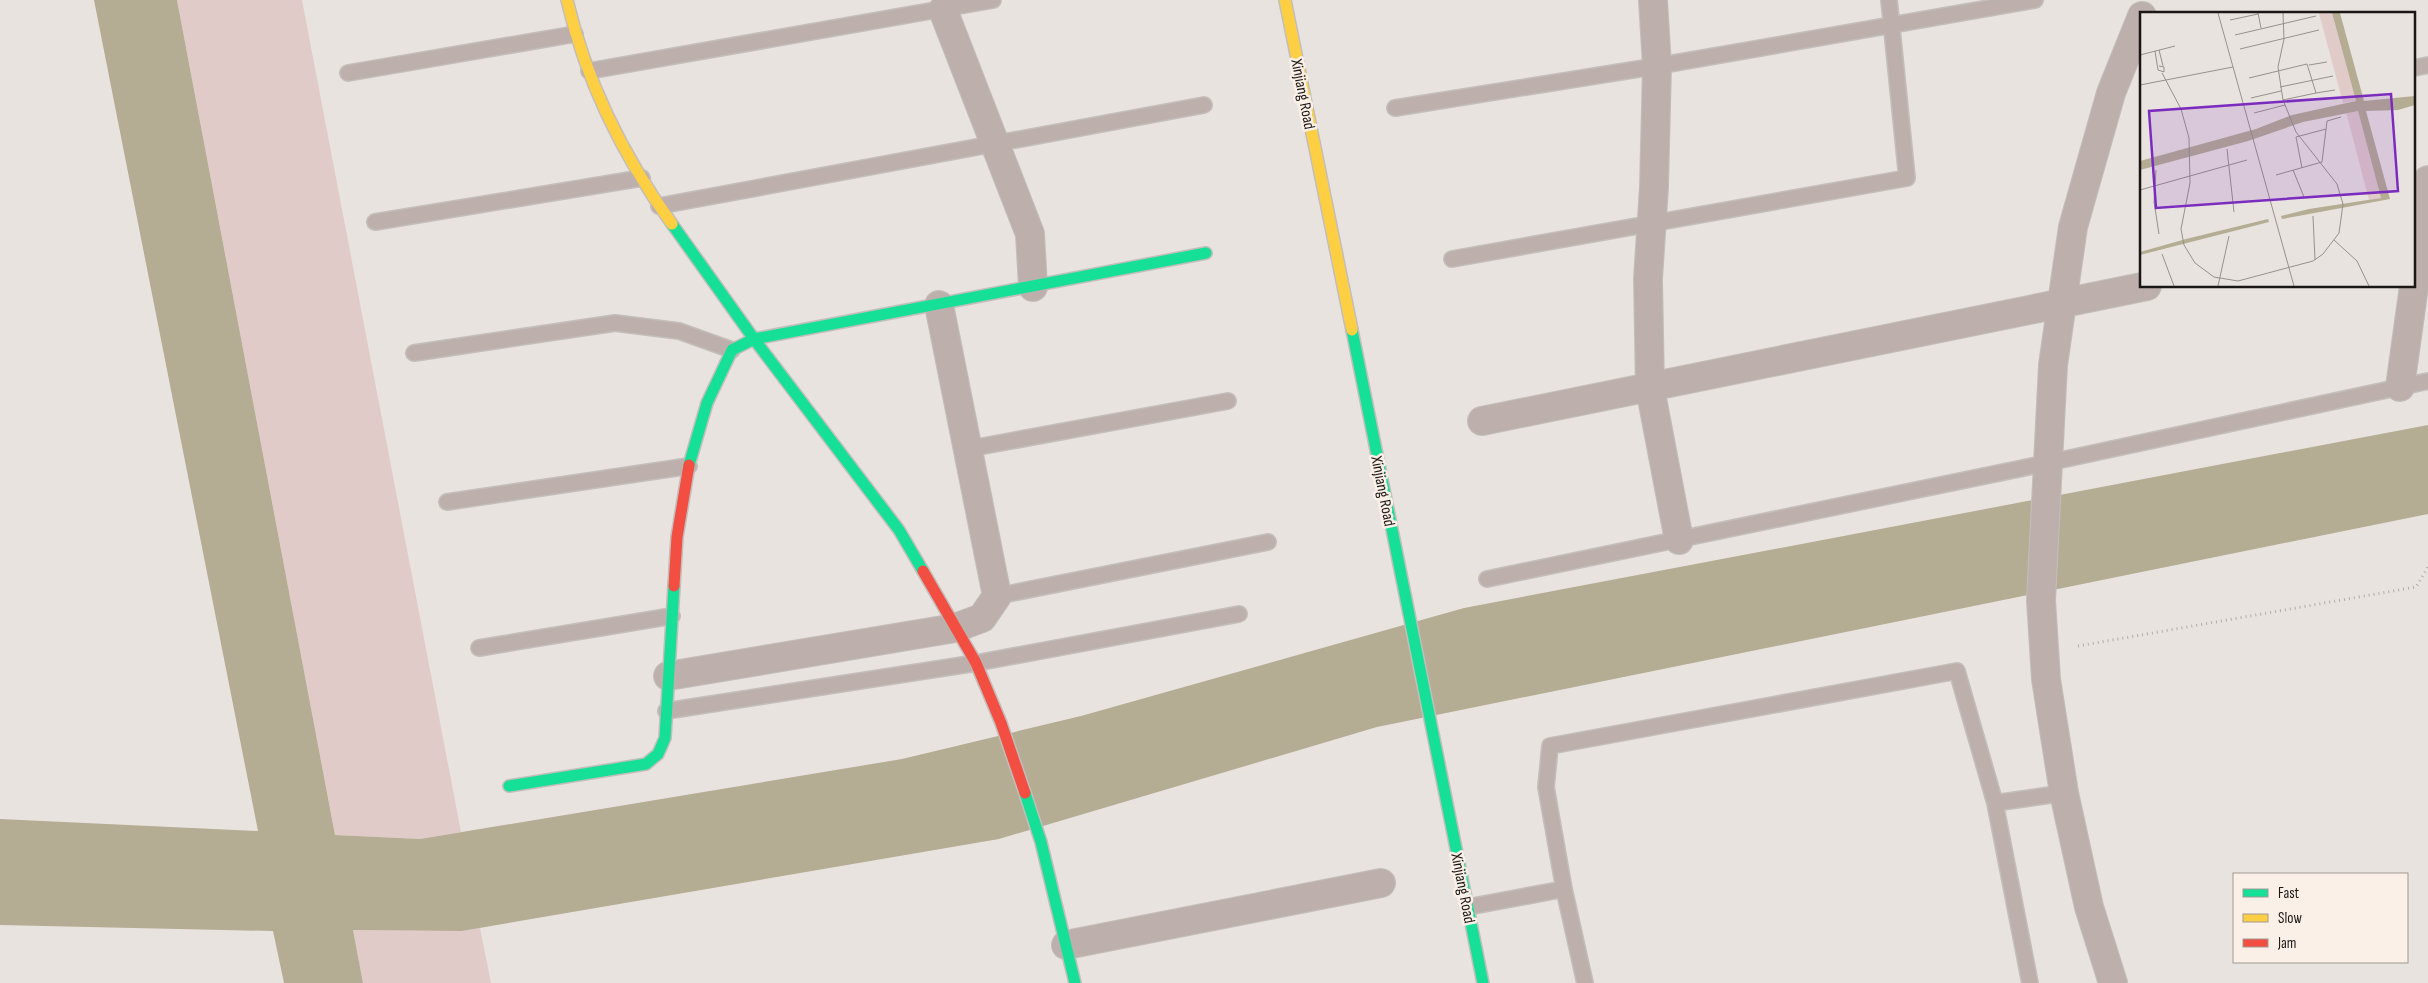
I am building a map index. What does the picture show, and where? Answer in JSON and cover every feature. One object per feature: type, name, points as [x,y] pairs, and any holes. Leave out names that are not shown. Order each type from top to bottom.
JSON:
[{"type":"street","points":[[566,0],[575,34],[605,114],[659,206],[754,339],[899,530],[976,663],[1001,723],[1041,842],[1076,983]]},
{"type":"street","name":"Xinjiang Road","points":[[1285,0],[1483,983]]},
{"type":"street","points":[[1653,0],[1657,66],[1652,223],[1648,279],[1650,388],[1679,540]]},
{"type":"street","points":[[2143,12],[2148,0]]},
{"type":"street","points":[[943,10],[1030,234],[1033,287]]},
{"type":"street","points":[[2113,983],[2089,907],[2064,793],[2046,679],[2041,600],[2053,365],[2073,227],[2111,93],[2140,20]]},
{"type":"street","points":[[2416,269],[2428,180]]},
{"type":"street","points":[[509,786],[646,764],[658,754],[665,738],[677,537],[688,466],[707,403],[732,350],[754,339],[1206,253]]},
{"type":"street","points":[[1482,421],[2062,305],[2140,288]]},
{"type":"street","points":[[2400,387],[2414,288]]},
{"type":"street","points":[[668,676],[955,628],[982,618],[997,596],[938,305]]},
{"type":"street","points":[[1066,944],[1381,883]]},
{"type":"lane","points":[[589,71],[993,0]]},
{"type":"lane","points":[[1452,259],[1907,178],[1889,0]]},
{"type":"lane","points":[[1396,108],[1657,66],[2035,0]]},
{"type":"lane","points":[[348,72],[575,34]]},
{"type":"lane","points":[[659,206],[1204,105]]},
{"type":"lane","points":[[375,222],[642,178]]},
{"type":"lane","points":[[414,353],[615,323],[679,331],[732,350]]},
{"type":"lane","points":[[1487,579],[2047,463],[2428,381]]},
{"type":"lane","points":[[967,449],[1228,401]]},
{"type":"lane","points":[[447,502],[688,466]]},
{"type":"lane","points":[[997,596],[1268,542]]},
{"type":"lane","points":[[666,711],[976,663],[1239,614]]},
{"type":"lane","points":[[479,648],[672,616]]},
{"type":"lane","points":[[1585,983],[1564,889],[1546,787],[1550,746],[1957,670],[1994,803],[2030,983]]},
{"type":"lane","points":[[1994,803],[2064,793]]},
{"type":"lane","points":[[1468,907],[1564,889]]},
{"type":"path","points":[[2045,652],[2416,587],[2428,567]]},
{"type":"shaded area","points":[[94,0],[177,0],[335,835],[420,839],[902,759],[1081,716],[1464,608],[2428,425],[2428,514],[1377,727],[999,839],[462,931],[353,930],[363,983],[284,983],[273,931],[0,925],[0,819],[258,831]]},
{"type":"shaded area","points":[[177,0],[302,0],[461,832],[420,839],[335,835]]},
{"type":"shaded area","points":[[480,928],[491,983],[363,983],[353,930],[462,931]]},
{"type":"traffic: fast","points":[[672,224],[754,339],[899,530],[923,571]]},
{"type":"traffic: fast","points":[[689,465],[707,403],[732,350],[754,339],[1206,253]]},
{"type":"traffic: fast","points":[[1352,330],[1483,983]]},
{"type":"traffic: fast","points":[[509,786],[646,764],[658,754],[665,738],[674,586]]},
{"type":"traffic: fast","points":[[1025,793],[1041,842],[1075,983]]},
{"type":"traffic: slow","points":[[567,0],[585,60],[608,117],[638,172],[672,224]]},
{"type":"traffic: slow","points":[[1285,0],[1352,330]]},
{"type":"traffic: jam","points":[[674,586],[677,537],[689,465]]},
{"type":"traffic: jam","points":[[923,571],[976,663],[1001,723],[1025,793]]}]
